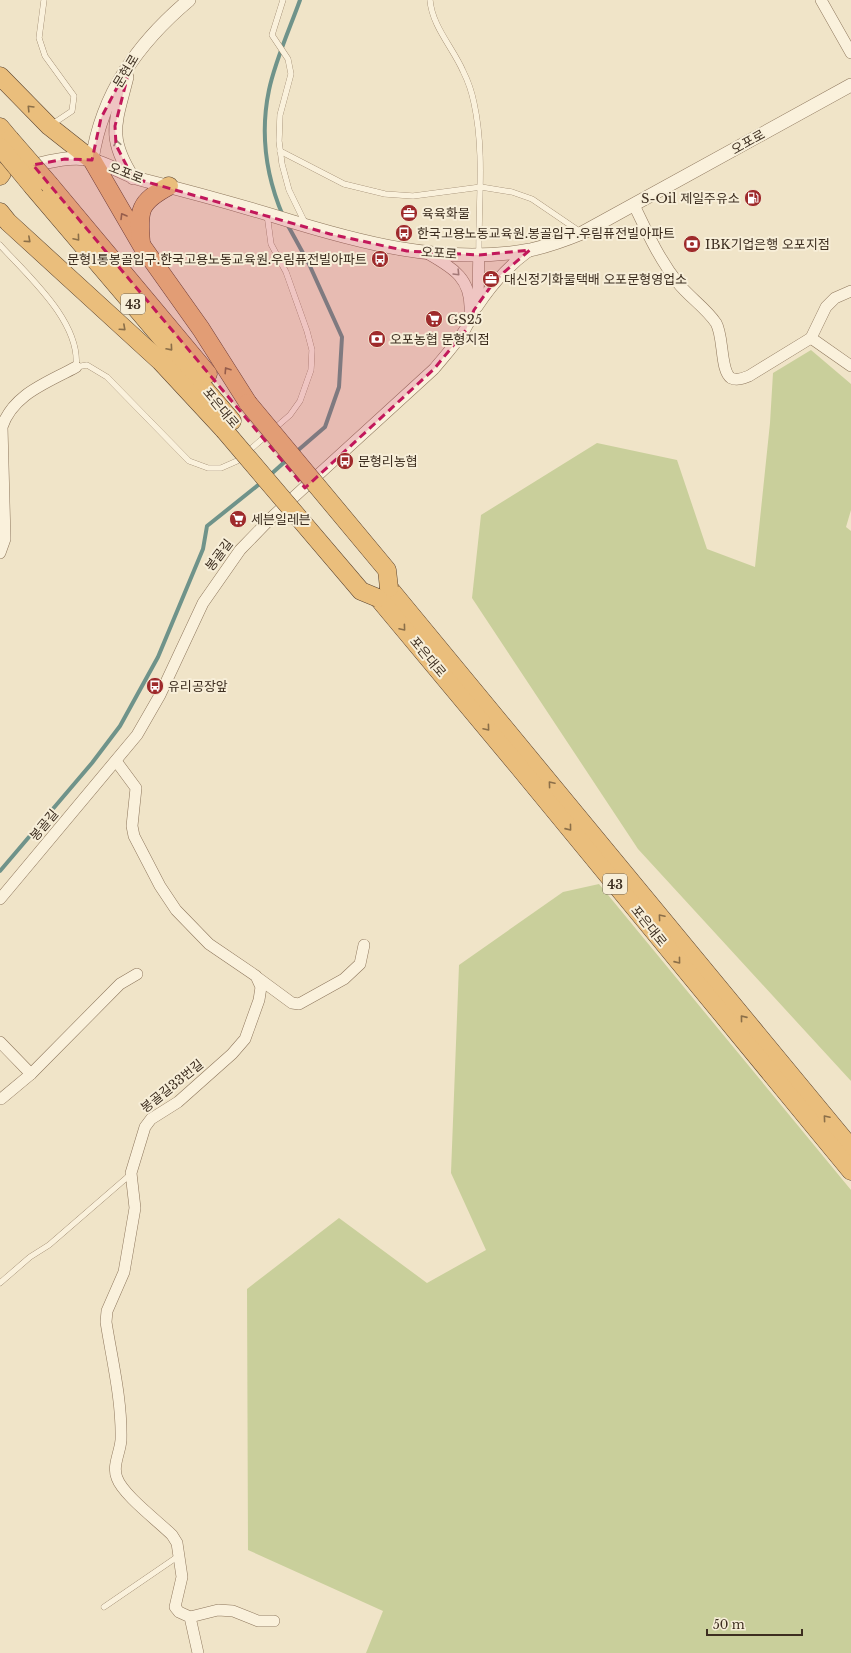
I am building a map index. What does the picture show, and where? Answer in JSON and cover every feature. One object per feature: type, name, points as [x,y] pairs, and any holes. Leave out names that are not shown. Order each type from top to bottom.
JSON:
[{"type":"highway","points":[[0,76],[49,126],[92,160],[142,246],[201,329],[236,416],[361,591],[383,593],[387,570],[236,416],[160,361],[8,222],[0,212]]},
{"type":"highway","name":"포은대로","points":[[3,138],[236,416]]},
{"type":"highway","points":[[142,246],[139,223],[141,210],[149,198],[169,186]]},
{"type":"highway","name":"포은대로","points":[[383,593],[851,1148]]},
{"type":"highway","name":"포은대로","points":[[383,593],[518,766],[851,1171]]},
{"type":"street","name":"문현로","points":[[92,160],[101,118],[132,59],[150,36],[189,0]]},
{"type":"street","points":[[822,0],[851,53]]},
{"type":"street","points":[[132,59],[115,126],[116,145],[123,163],[133,178]]},
{"type":"street","name":"오포로","points":[[0,174],[65,159],[92,160],[133,178],[169,186],[370,244],[424,252],[479,255],[530,250],[554,244],[582,233],[851,85]]},
{"type":"street","points":[[634,205],[653,246],[678,282],[716,323],[721,336],[726,372],[732,378],[738,380],[749,376],[811,338],[826,307],[835,298],[851,291]]},
{"type":"street","points":[[474,310],[496,279],[515,261],[530,250]]},
{"type":"street","points":[[424,252],[452,268],[460,275],[465,284],[468,295],[469,322]]},
{"type":"street","name":"봉골길","points":[[0,899],[137,735],[150,715],[203,603],[240,550],[272,518],[434,369],[456,343],[469,322],[474,310],[478,293],[479,255]]},
{"type":"street","points":[[811,338],[851,366]]},
{"type":"street","points":[[0,553],[5,539],[2,427],[7,414],[16,402],[27,393],[76,367]]},
{"type":"street","points":[[116,760],[136,788],[132,826],[134,836],[160,886],[172,904],[209,944],[292,1003],[300,1004],[344,979],[360,964],[364,945]]},
{"type":"street","points":[[1,1099],[31,1074],[120,984],[137,974]]},
{"type":"street","name":"봉골길33번길","points":[[190,1616],[179,1612],[175,1607],[182,1577],[180,1555],[177,1543],[172,1534],[125,1492],[117,1480],[114,1470],[120,1448],[121,1429],[119,1402],[106,1322],[107,1311],[124,1272],[135,1208],[131,1173],[145,1127],[151,1119],[178,1102],[232,1054],[245,1039],[259,1000],[261,987],[256,976]]},
{"type":"street","points":[[0,1042],[31,1074]]},
{"type":"street","points":[[198,1653],[190,1616],[218,1610],[233,1611],[258,1621],[274,1621]]},
{"type":"lane","points":[[44,0],[39,38],[45,56],[74,96],[72,111],[49,126]]},
{"type":"lane","points":[[283,0],[272,35],[288,59],[291,74],[280,114],[280,151],[289,190],[307,227]]},
{"type":"lane","points":[[430,0],[431,8],[436,21],[463,71],[474,103],[479,136],[481,187],[478,224],[479,255]]},
{"type":"lane","points":[[280,151],[344,184],[385,194],[413,196],[481,187],[512,192],[532,198],[582,233]]},
{"type":"lane","points":[[0,245],[52,303],[65,322],[74,342],[77,357],[76,367],[87,365],[107,377],[189,461],[208,468],[221,468],[237,461],[290,415],[300,401],[311,370],[312,350],[307,331],[286,272],[271,244],[271,215]]},
{"type":"lane","points":[[0,1283],[30,1257],[49,1245],[131,1173]]},
{"type":"lane","points":[[104,1607],[180,1555]]},
{"type":"highlighted area","points":[[132,59],[115,126],[116,145],[133,178],[330,234],[407,251],[479,255],[530,250],[496,279],[474,310],[466,330],[434,369],[305,488],[33,165],[65,159],[92,160],[101,118]]},
{"type":"green space","points":[[811,350],[851,384],[851,510],[846,527],[851,531],[851,1081],[638,849],[472,598],[481,515],[597,443],[677,460],[707,549],[755,567],[770,423],[773,373]]},
{"type":"green space","points":[[599,884],[851,1190],[851,1653],[366,1653],[383,1611],[248,1550],[247,1289],[339,1218],[427,1283],[486,1250],[451,1173],[459,965],[563,892]]},
{"type":"waterway","points":[[283,216],[272,185],[266,154],[266,106],[279,56],[300,0]]},
{"type":"waterway","points":[[286,222],[309,264],[342,337],[339,387],[325,427],[296,452]]},
{"type":"waterway","points":[[269,476],[289,458]]},
{"type":"waterway","points":[[0,871],[92,763],[120,726],[158,657],[203,549],[207,526],[262,482]]},
{"type":"place","name":"S-Oil 제일주유소","points":[[753,198]]},
{"type":"place","name":"육육화물","points":[[409,213]]},
{"type":"place","name":"한국고용노동교육원.봉골입구.우림퓨전빌아파트","points":[[404,233]]},
{"type":"place","name":"IBK기업은행 오포지점","points":[[692,244]]},
{"type":"place","name":"문형1통봉골입구.한국고용노동교육원.우림퓨전빌아파트","points":[[380,259]]},
{"type":"place","name":"대신정기화물택배 오포문형영업소","points":[[491,279]]},
{"type":"place","name":"GS25","points":[[434,319]]},
{"type":"place","name":"오포농협 문형지점","points":[[377,339]]},
{"type":"place","name":"문형리농협","points":[[345,461]]},
{"type":"place","name":"세븐일레븐","points":[[238,519]]},
{"type":"place","name":"유리공장앞","points":[[155,686]]}]
